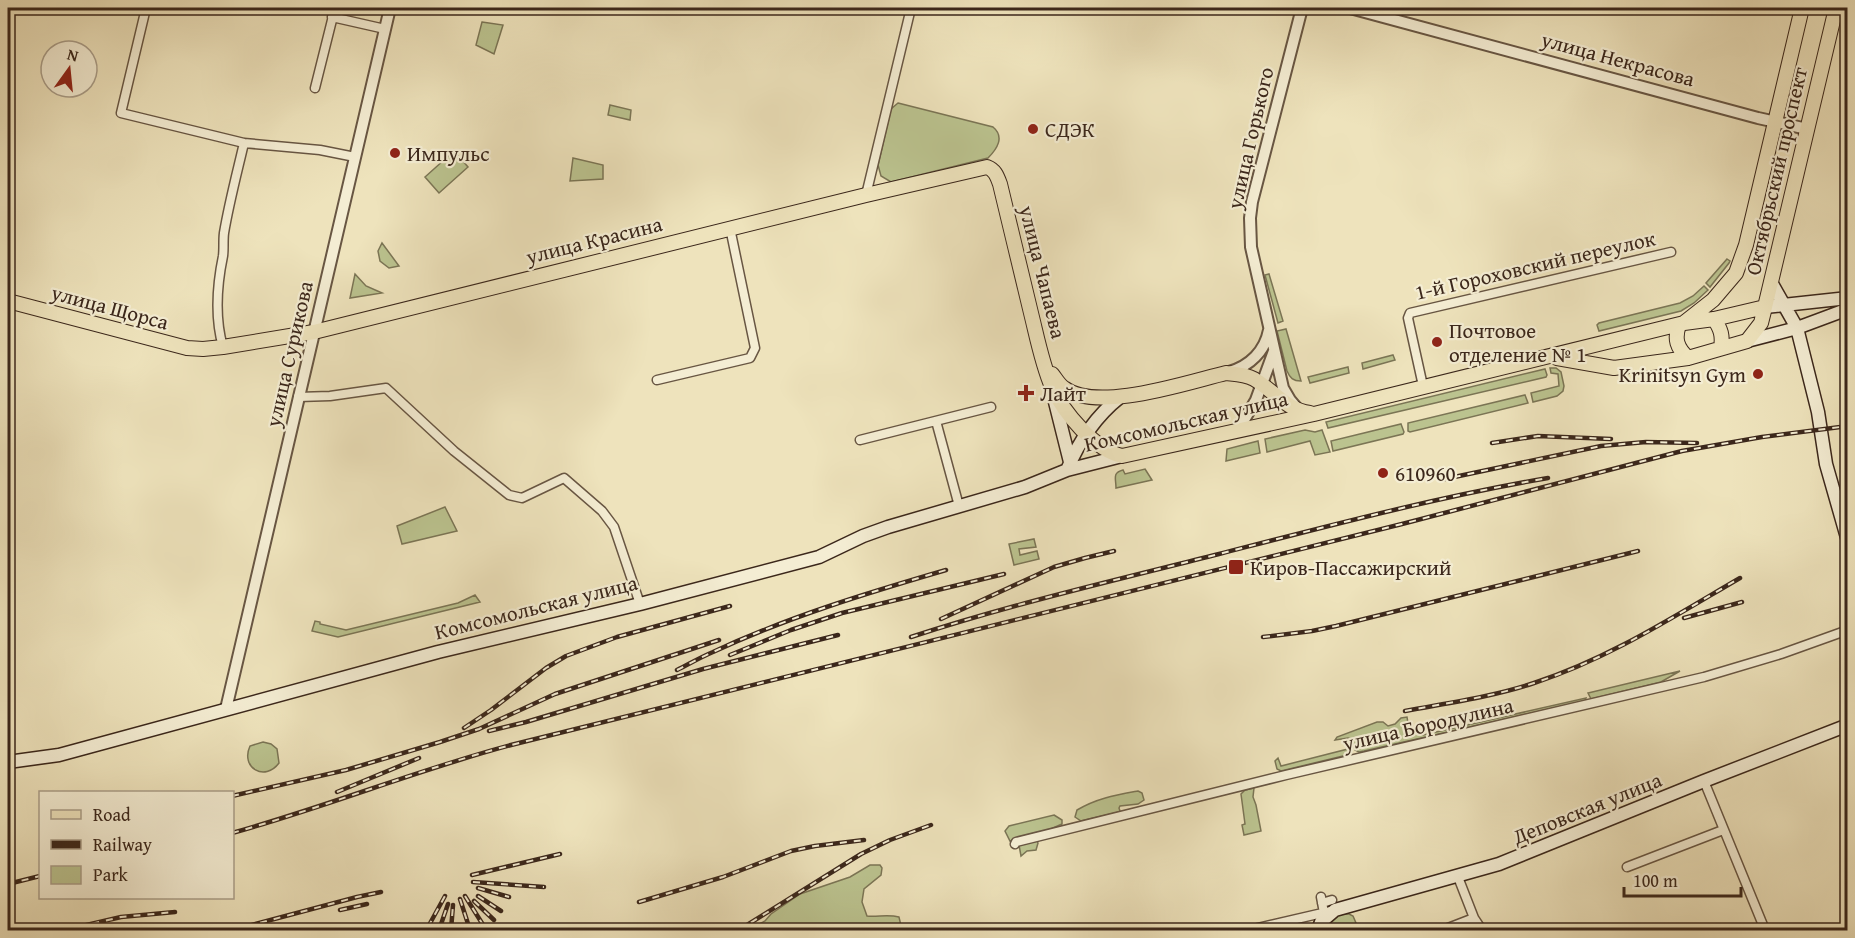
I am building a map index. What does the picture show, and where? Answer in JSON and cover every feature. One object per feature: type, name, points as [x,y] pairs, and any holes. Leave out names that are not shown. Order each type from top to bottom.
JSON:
[{"type":"main road","name":"Октябрьский проспект","points":[[1682,324],[1713,300],[1736,273],[1746,245],[1802,8]]},
{"type":"main road","name":"Октябрьский проспект","points":[[1747,341],[1761,323],[1836,8]]},
{"type":"main road","name":"улица Красина","points":[[203,349],[314,332],[866,195],[979,168],[993,169]]},
{"type":"main road","name":"улица Чапаева","points":[[993,169],[998,176],[1052,387],[1068,466]]},
{"type":"main road","points":[[1771,282],[1797,328],[1818,412],[1826,464],[1848,541]]},
{"type":"main road","name":"Комсомольская улица","points":[[8,762],[59,755],[438,652],[640,604],[819,557],[863,536],[1025,487],[1068,466],[1238,430],[1682,324],[1765,307],[1848,298]]},
{"type":"main road","name":"улица Щорса","points":[[8,301],[144,338],[187,348],[203,349]]},
{"type":"main road","name":"Комсомольская улица","points":[[1549,356],[1614,368],[1688,358],[1797,328],[1848,309]]},
{"type":"main road","points":[[1714,318],[1723,336],[1721,348]]},
{"type":"main road","points":[[1682,324],[1676,334],[1679,350],[1688,358]]},
{"type":"main road","points":[[1613,341],[1614,368]]},
{"type":"main road","name":"Комсомольская улица","points":[[1044,363],[1061,387],[1087,398],[1120,397],[1226,373],[1246,376],[1262,385],[1287,405],[1310,413]]},
{"type":"main road","name":"улица Чапаева","points":[[1052,387],[1064,409],[1086,433],[1104,448],[1122,456]]},
{"type":"main road","name":"Комсомольская улица","points":[[1068,466],[1086,433],[1104,410],[1120,397]]},
{"type":"main road","name":"Деповская улица","points":[[1330,908],[1458,877],[1499,864],[1848,725]]},
{"type":"main road","points":[[1318,930],[1330,908]]},
{"type":"street","points":[[146,8],[121,113],[244,143],[320,150],[355,158]]},
{"type":"street","points":[[315,88],[335,8]]},
{"type":"street","name":"улица Сурикова","points":[[226,709],[390,8]]},
{"type":"street","points":[[866,195],[911,8]]},
{"type":"street","name":"улица Горького","points":[[1302,8],[1251,212],[1251,248],[1283,388],[1290,400],[1310,413]]},
{"type":"street","name":"улица Некрасова","points":[[1350,8],[1807,129]]},
{"type":"street","points":[[332,17],[385,29]]},
{"type":"street","points":[[223,347],[218,301],[224,235],[244,143]]},
{"type":"street","points":[[657,380],[750,358],[755,348],[730,228]]},
{"type":"street","name":"1-й Гороховский переулок","points":[[1423,386],[1416,363],[1414,340],[1408,318],[1410,313],[1671,252]]},
{"type":"street","name":"Комсомольская улица","points":[[1226,373],[1240,368],[1255,358],[1263,347],[1269,329]]},
{"type":"street","points":[[1238,430],[1251,410],[1274,350]]},
{"type":"street","points":[[298,397],[330,396],[386,388],[454,450],[509,495],[522,498],[564,478],[602,511],[614,527],[640,604]]},
{"type":"street","points":[[860,440],[991,407]]},
{"type":"street","points":[[936,421],[959,506]]},
{"type":"street","name":"улица Бородулина","points":[[1015,844],[1162,804],[1704,677],[1781,654],[1848,630]]},
{"type":"street","points":[[1704,781],[1765,930]]},
{"type":"street","points":[[1627,867],[1723,830]]},
{"type":"street","points":[[1458,877],[1474,918],[1482,930]]},
{"type":"street","points":[[1321,900],[1330,908]]},
{"type":"street","name":"Деповская улица","points":[[1249,930],[1330,908]]},
{"type":"street","points":[[1443,930],[1474,918]]},
{"type":"green space","points":[[482,22],[503,25],[494,54],[476,45]]},
{"type":"green space","points":[[898,103],[993,127],[999,135],[997,147],[988,158],[891,182],[881,176],[878,165],[891,109]]},
{"type":"green space","points":[[610,105],[631,110],[630,120],[608,115]]},
{"type":"green space","points":[[454,151],[468,167],[439,193],[425,177]]},
{"type":"green space","points":[[573,158],[603,165],[603,179],[570,181]]},
{"type":"green space","points":[[382,243],[399,266],[389,268],[380,261],[378,251]]},
{"type":"green space","points":[[1727,259],[1729,263],[1710,287],[1706,283]]},
{"type":"green space","points":[[355,274],[366,286],[382,293],[350,298]]},
{"type":"green space","points":[[1269,274],[1283,321],[1278,323],[1265,275]]},
{"type":"green space","points":[[1704,286],[1708,290],[1681,311],[1599,331],[1597,325],[1599,323],[1680,303],[1693,296]]},
{"type":"green space","points":[[1286,329],[1301,381],[1292,379],[1287,371],[1277,331]]},
{"type":"green space","points":[[1393,355],[1395,360],[1363,369],[1362,363]]},
{"type":"green space","points":[[1348,367],[1349,373],[1310,383],[1308,377]]},
{"type":"green space","points":[[1550,368],[1556,368],[1561,372],[1563,391],[1557,396],[1533,402],[1531,393],[1559,386],[1558,374],[1551,373]]},
{"type":"green space","points":[[1545,369],[1546,377],[1328,428],[1326,422]]},
{"type":"green space","points":[[1525,395],[1528,403],[1408,431],[1408,423]]},
{"type":"green space","points":[[1401,424],[1403,434],[1333,451],[1331,441]]},
{"type":"green space","points":[[1305,430],[1315,432],[1322,430],[1330,452],[1315,455],[1310,441],[1267,452],[1265,439]]},
{"type":"green space","points":[[1258,441],[1260,453],[1226,461],[1227,449]]},
{"type":"green space","points":[[1145,469],[1152,480],[1116,488],[1117,473],[1123,470],[1125,474]]},
{"type":"green space","points":[[445,507],[457,531],[402,544],[397,526]]},
{"type":"green space","points":[[1034,539],[1036,547],[1019,549],[1020,555],[1037,551],[1039,559],[1014,565],[1009,544]]},
{"type":"green space","points":[[475,595],[480,602],[338,637],[312,631],[315,621],[346,630],[458,603]]},
{"type":"green space","points":[[1680,671],[1661,682],[1591,699],[1588,693]]},
{"type":"green space","points":[[1586,698],[1585,701],[1359,752],[1355,750],[1352,739],[1335,740],[1337,737],[1377,722],[1383,722],[1388,726],[1407,717],[1409,729],[1423,735]]},
{"type":"green space","points":[[263,742],[277,749],[279,763],[273,769],[261,772],[251,766],[248,754],[250,746]]},
{"type":"green space","points":[[1348,749],[1347,755],[1281,771],[1277,769],[1275,761],[1278,758],[1281,766]]},
{"type":"green space","points":[[1254,788],[1253,797],[1261,831],[1244,835],[1242,825],[1245,824],[1241,794],[1245,790]]},
{"type":"green space","points":[[1138,791],[1142,793],[1144,800],[1138,804],[1120,806],[1119,812],[1081,821],[1075,817],[1077,810],[1099,800]]},
{"type":"green space","points":[[1054,815],[1062,820],[1062,824],[1044,832],[1010,841],[1005,831],[1009,826]]},
{"type":"green space","points":[[1037,841],[1036,850],[1027,851],[1021,856],[1019,845]]},
{"type":"green space","points":[[870,865],[880,865],[882,868],[881,875],[864,889],[862,902],[867,916],[899,917],[902,930],[751,930],[800,894],[850,877]]},
{"type":"green space","points":[[1339,914],[1353,916],[1356,923],[1351,930],[1324,930],[1332,920]]},
{"type":"railway","points":[[234,832],[511,745],[1402,524],[1682,451],[1762,437],[1848,426]]},
{"type":"railway","points":[[1492,443],[1538,436],[1611,439]]},
{"type":"railway","points":[[1440,480],[1601,446],[1646,442],[1697,443]]},
{"type":"railway","points":[[911,637],[1026,603],[1342,523],[1465,494],[1548,478]]},
{"type":"railway","points":[[941,619],[1054,567],[1114,551]]},
{"type":"railway","points":[[1263,637],[1336,626],[1638,551]]},
{"type":"railway","points":[[677,670],[741,639],[799,617],[946,570]]},
{"type":"railway","points":[[730,655],[791,630],[842,613],[1004,574]]},
{"type":"railway","points":[[1405,711],[1502,692],[1561,673],[1614,650],[1740,578]]},
{"type":"railway","points":[[1684,618],[1742,602]]},
{"type":"railway","points":[[464,728],[566,656],[617,637],[730,606]]},
{"type":"railway","points":[[489,731],[703,669],[838,635]]},
{"type":"railway","points":[[234,796],[346,770],[440,742],[479,729],[555,694],[719,640]]},
{"type":"railway","points":[[337,792],[419,758]]},
{"type":"railway","points":[[739,930],[861,854],[890,840],[931,825]]},
{"type":"railway","points":[[639,902],[723,877],[791,851],[864,840]]},
{"type":"railway","points":[[472,875],[560,854]]},
{"type":"railway","points":[[8,884],[39,876]]},
{"type":"railway","points":[[473,882],[544,887]]},
{"type":"railway","points":[[478,888],[509,897]]},
{"type":"railway","points":[[233,930],[381,892]]},
{"type":"railway","points":[[428,927],[445,896]]},
{"type":"railway","points":[[465,896],[485,928]]},
{"type":"railway","points":[[478,896],[501,911]]},
{"type":"railway","points":[[460,899],[470,930]]},
{"type":"railway","points":[[474,901],[494,920]]},
{"type":"railway","points":[[340,910],[367,904]]},
{"type":"railway","points":[[439,930],[448,904]]},
{"type":"railway","points":[[451,930],[453,905]]},
{"type":"railway","points":[[65,930],[121,917],[175,912]]},
{"type":"place","name":"СДЭК","points":[[1033,129]]},
{"type":"place","name":"Импульс","points":[[395,153]]},
{"type":"place","name":"Почтовое отделение № 1","points":[[1437,342]]},
{"type":"place","name":"Krinitsyn Gym","points":[[1758,374]]},
{"type":"place","name":"Лайт","points":[[1026,393]]},
{"type":"place","name":"610960","points":[[1383,473]]},
{"type":"place","name":"Киров-Пассажирский","points":[[1236,567]]}]
